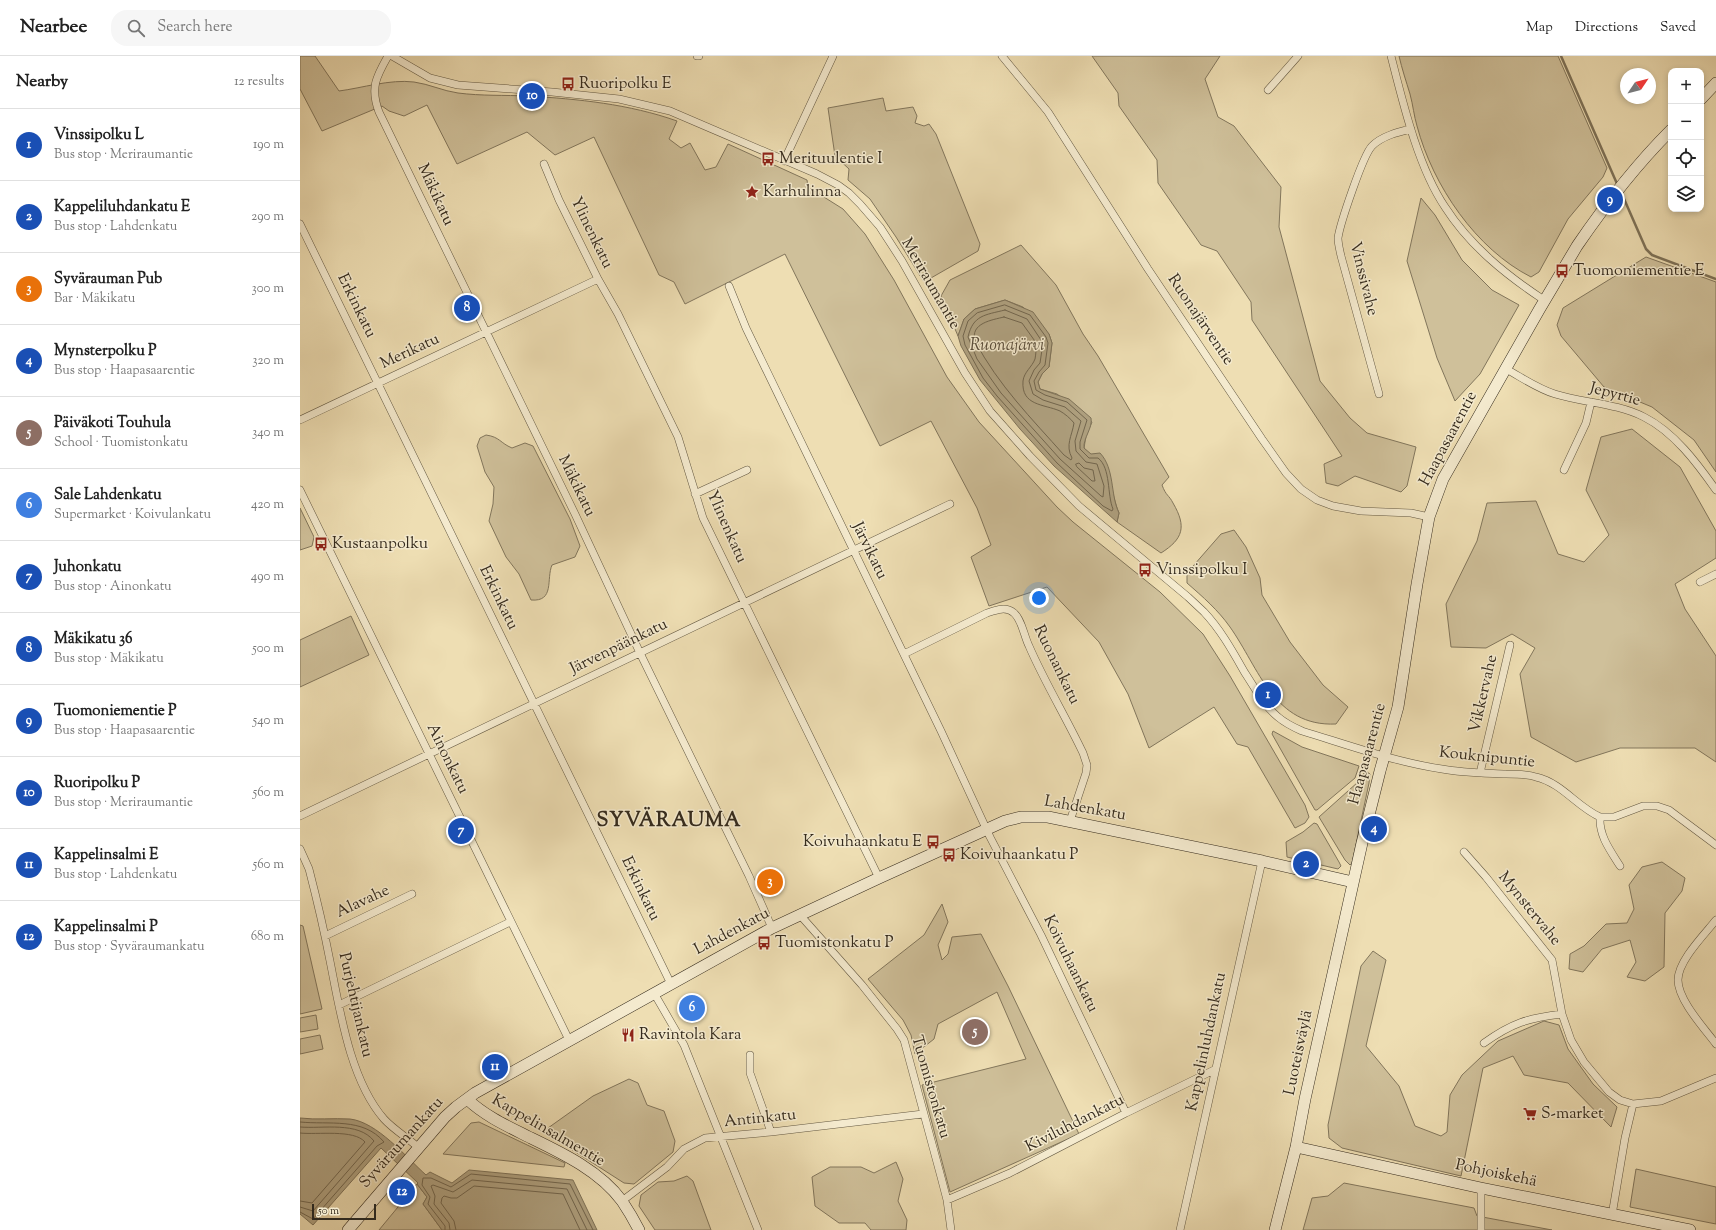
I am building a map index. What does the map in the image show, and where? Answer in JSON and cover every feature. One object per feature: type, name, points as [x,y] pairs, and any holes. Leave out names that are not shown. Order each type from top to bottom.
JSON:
[{"type":"main road","points":[[1704,96],[1716,83]]},
{"type":"main road","name":"Haapasaarentie","points":[[1353,882],[1384,755],[1398,706],[1414,598],[1429,517],[1443,479],[1544,300],[1577,246],[1595,219],[1648,154],[1668,133]]},
{"type":"main road","name":"Lahdenkatu","points":[[467,1099],[569,1040],[772,928],[986,828],[1020,817],[1036,816],[1070,821],[1262,861],[1353,882]]},
{"type":"main road","name":"Luoteisväylä","points":[[1275,1230],[1296,1147],[1306,1091],[1353,882]]},
{"type":"main road","name":"Syväraumankatu","points":[[348,1230],[445,1117],[467,1099]]},
{"type":"main road","name":"Kappelinsalmentie","points":[[467,1099],[495,1121],[557,1151],[584,1167],[608,1185],[622,1201],[639,1230]]},
{"type":"main road","name":"Pohjoiskehä","points":[[1296,1147],[1481,1188],[1690,1230]]},
{"type":"street","name":"Mäkikatu","points":[[388,56],[376,76],[374,92],[376,102],[485,332],[575,514],[640,653],[749,876],[772,928]]},
{"type":"street","name":"Meriraumantie","points":[[392,56],[430,78],[458,86],[552,92],[619,99],[670,111],[838,185],[860,204],[880,227],[902,261],[955,356],[990,411],[1065,493],[1204,612],[1218,629],[1267,706],[1277,717],[1288,725],[1302,731],[1384,755]]},
{"type":"street","points":[[784,161],[833,56]]},
{"type":"street","name":"Ruonajärventie","points":[[1002,56],[1048,112],[1160,287],[1262,439],[1301,489],[1317,500],[1333,506],[1361,510],[1411,513],[1429,517]]},
{"type":"street","points":[[1268,90],[1298,56]]},
{"type":"street","points":[[1390,56],[1411,129],[1422,160],[1435,189],[1452,217],[1469,238],[1503,271],[1544,300]]},
{"type":"street","name":"Vinssivahe","points":[[1379,394],[1341,256],[1338,239],[1342,221],[1364,159],[1372,146],[1386,137],[1411,129]]},
{"type":"street","name":"Ylinenkatu","points":[[544,164],[559,200],[598,279],[618,314],[678,438],[703,518],[745,601],[878,878]]},
{"type":"street","name":"Erkinkatu","points":[[300,224],[671,984]]},
{"type":"street","name":"Merikatu","points":[[300,420],[598,279]]},
{"type":"street","name":"Järvikatu","points":[[729,286],[746,328],[904,654],[986,828]]},
{"type":"street","name":"Jepyrtie","points":[[1506,369],[1553,394],[1626,409],[1645,417],[1667,433],[1686,452],[1716,490]]},
{"type":"street","points":[[1564,470],[1586,423],[1591,402]]},
{"type":"street","points":[[695,494],[747,470]]},
{"type":"street","name":"Ainonkatu","points":[[300,490],[569,1040]]},
{"type":"street","name":"Järvenpäänkatu","points":[[300,816],[429,756],[745,601],[950,504]]},
{"type":"street","points":[[1700,582],[1716,574]]},
{"type":"street","name":"Ruonankatu","points":[[904,654],[987,613],[1007,609],[1014,613],[1019,620],[1029,646],[1084,753],[1086,773],[1070,821]]},
{"type":"street","name":"Vikkervahe","points":[[1480,773],[1510,644]]},
{"type":"street","name":"Kouknipuntie","points":[[1384,755],[1441,769],[1537,777],[1562,789],[1590,813],[1600,817]]},
{"type":"street","points":[[1620,866],[1604,840],[1599,827],[1600,817],[1614,817],[1643,806],[1657,806],[1669,810],[1716,845]]},
{"type":"street","name":"Koivuhaankatu","points":[[986,828],[1044,942],[1126,1113]]},
{"type":"street","name":"Purjehtijankatu","points":[[300,849],[309,869],[339,1004],[354,1063],[361,1082],[372,1102],[384,1118],[416,1151]]},
{"type":"street","name":"Mynstervahe","points":[[1464,852],[1486,877],[1552,960],[1562,1014],[1571,1040],[1600,1082],[1609,1092],[1620,1100],[1633,1104]]},
{"type":"street","name":"Kappelinluhdankatu","points":[[1180,1230],[1214,1070],[1262,861]]},
{"type":"street","name":"Alavahe","points":[[325,936],[412,894]]},
{"type":"street","name":"Tuomistonkatu","points":[[800,915],[862,985],[904,1040],[947,1200],[951,1230]]},
{"type":"street","points":[[1716,920],[1682,965],[1678,980],[1682,996],[1716,1044]]},
{"type":"street","points":[[339,1004],[510,922]]},
{"type":"street","points":[[654,993],[684,1045],[758,1230]]},
{"type":"street","points":[[1484,1043],[1504,1029],[1522,1022],[1539,1016],[1562,1014]]},
{"type":"street","points":[[750,1055],[750,1073],[771,1132]]},
{"type":"street","name":"Kiviluhdankatu","points":[[947,1200],[1010,1173],[1126,1113],[1214,1070]]},
{"type":"street","points":[[1612,1215],[1625,1138],[1633,1104],[1662,1101],[1716,1078]]},
{"type":"street","name":"Antinkatu","points":[[622,1201],[667,1167],[684,1149],[705,1138],[720,1138],[923,1114]]},
{"type":"street","points":[[1481,1188],[1481,1230]]},
{"type":"shaded area","points":[[300,56],[315,56],[339,91],[405,81],[420,83],[458,93],[566,99],[603,103],[640,110],[677,121],[669,139],[681,148],[690,143],[705,170],[716,167],[728,144],[807,180],[808,187],[843,209],[865,234],[894,280],[947,377],[979,422],[1057,507],[1073,522],[1160,592],[1203,634],[1230,676],[1305,805],[1309,817],[1305,823],[1295,828],[1248,747],[1237,744],[1214,707],[1149,748],[1128,694],[1099,642],[1047,587],[989,606],[971,557],[991,545],[977,508],[931,421],[880,446],[785,254],[685,304],[674,282],[659,275],[594,137],[555,155],[527,132],[457,164],[427,105],[404,116],[389,111],[382,106],[322,131],[300,89]]},
{"type":"shaded area","points":[[1092,56],[1220,56],[1205,79],[1218,117],[1234,126],[1281,187],[1279,227],[1320,381],[1350,418],[1367,433],[1416,447],[1407,486],[1401,492],[1355,476],[1338,486],[1326,483],[1324,464],[1342,456],[1252,320],[1251,302],[1217,251],[1201,245],[1158,183],[1157,160],[1119,106],[1118,93]]},
{"type":"shaded area","points":[[1399,56],[1558,56],[1607,168],[1603,177],[1568,219],[1539,272],[1531,277],[1511,265],[1492,250],[1459,214],[1446,193],[1424,149]]},
{"type":"shaded area","points":[[883,98],[886,111],[913,107],[917,116],[915,123],[924,126],[929,124],[936,134],[980,244],[978,251],[924,282],[870,199],[848,180],[849,169],[835,156],[828,108]]},
{"type":"shaded area","points":[[1421,198],[1435,215],[1462,260],[1492,290],[1519,305],[1480,374],[1455,401],[1437,358],[1407,261]]},
{"type":"shaded area","points":[[1021,245],[1056,285],[1083,334],[1098,356],[1169,477],[1162,485],[1172,500],[1180,519],[1181,526],[1178,537],[1174,543],[1161,553],[1117,522],[1119,513],[1111,489],[1096,463],[1084,448],[1086,436],[1092,422],[1057,394],[1040,389],[1038,382],[1042,374],[1049,367],[1052,343],[1049,334],[1023,307],[1005,300],[975,309],[964,319],[958,336],[941,296],[950,280]]},
{"type":"shaded area","points":[[1646,257],[1716,282],[1716,472],[1694,440],[1652,407],[1604,387],[1561,336],[1557,325],[1563,308]]},
{"type":"shaded area","points":[[1632,429],[1680,467],[1716,531],[1716,558],[1675,584],[1685,609],[1716,656],[1716,762],[1695,748],[1620,748],[1576,762],[1531,737],[1520,674],[1535,648],[1512,634],[1486,648],[1451,647],[1446,604],[1477,541],[1487,503],[1536,501],[1558,554],[1584,562],[1609,535],[1586,490],[1601,437]]},
{"type":"shaded area","points":[[486,435],[494,437],[512,448],[525,443],[533,446],[570,519],[580,546],[575,557],[552,565],[547,593],[539,600],[531,600],[519,574],[506,557],[489,521],[493,504],[494,487],[485,472],[477,446],[480,438]]},
{"type":"shaded area","points":[[300,508],[314,537],[312,546],[300,550]]},
{"type":"shaded area","points":[[1234,530],[1246,547],[1260,578],[1262,595],[1290,642],[1323,685],[1348,707],[1336,724],[1315,722],[1297,716],[1283,705],[1271,692],[1260,676],[1230,627],[1210,604],[1187,583],[1187,573],[1221,534]]},
{"type":"shaded area","points":[[351,616],[369,655],[300,687],[300,640]]},
{"type":"shaded area","points":[[1273,731],[1302,747],[1359,766],[1355,778],[1317,810],[1315,810],[1272,734]]},
{"type":"shaded area","points":[[1367,772],[1370,774],[1369,783],[1352,863],[1350,865],[1345,860],[1319,817],[1358,782],[1364,773]]},
{"type":"shaded area","points":[[1314,823],[1317,824],[1339,862],[1341,866],[1338,869],[1287,857],[1286,842],[1303,832]]},
{"type":"shaded area","points":[[1662,862],[1685,878],[1682,891],[1665,913],[1664,967],[1645,981],[1627,977],[1636,962],[1630,940],[1602,949],[1583,972],[1569,969],[1570,954],[1584,946],[1606,924],[1627,923],[1634,909],[1629,885],[1642,867]]},
{"type":"shaded area","points":[[942,904],[948,922],[938,945],[942,960],[948,954],[952,937],[981,934],[1008,986],[1079,1134],[950,1192],[922,1085],[1026,1059],[997,992],[938,1024],[934,1039],[915,1054],[911,1035],[903,1020],[868,979],[924,935]]},
{"type":"shaded area","points":[[300,925],[303,926],[322,1009],[300,1014]]},
{"type":"shaded area","points":[[1373,951],[1386,960],[1366,1046],[1399,1086],[1415,1126],[1441,1136],[1447,1132],[1450,1095],[1462,1075],[1498,1041],[1544,1021],[1559,1025],[1568,1049],[1593,1084],[1617,1107],[1611,1127],[1568,1083],[1524,1075],[1513,1056],[1483,1068],[1461,1176],[1342,1148],[1329,1138],[1328,1125],[1361,966]]},
{"type":"shaded area","points":[[316,1015],[318,1029],[300,1032],[300,1018]]},
{"type":"shaded area","points":[[320,1035],[323,1049],[300,1054],[300,1039]]},
{"type":"shaded area","points":[[629,1079],[638,1083],[647,1105],[664,1111],[675,1141],[673,1152],[634,1184],[624,1183],[549,1135],[548,1128],[593,1096]]},
{"type":"shaded area","points":[[479,1122],[565,1163],[564,1167],[443,1154],[471,1123]]},
{"type":"shaded area","points":[[896,1162],[903,1179],[898,1201],[907,1220],[906,1230],[871,1230],[865,1223],[839,1223],[815,1206],[812,1177],[830,1167],[861,1167],[874,1173]]},
{"type":"shaded area","points":[[1636,1169],[1716,1187],[1716,1224],[1630,1207]]},
{"type":"shaded area","points":[[687,1176],[693,1181],[711,1230],[655,1230],[639,1206],[641,1195],[658,1182],[674,1181]]},
{"type":"shaded area","points":[[1344,1183],[1474,1208],[1477,1216],[1552,1230],[1303,1230],[1312,1198],[1328,1196]]},
{"type":"shaded area","points":[[417,1184],[427,1197],[423,1204],[442,1230],[379,1230]]},
{"type":"water","name":"Ruonajärvi","points":[[1005,300],[1033,312],[1049,334],[1052,343],[1049,367],[1042,374],[1038,382],[1040,389],[1069,399],[1091,418],[1091,426],[1085,440],[1084,448],[1091,454],[1100,453],[1105,459],[1119,513],[1117,522],[1054,466],[1020,429],[980,380],[961,346],[958,336],[964,319],[975,309]]},
{"type":"water","points":[[300,1118],[350,1119],[370,1126],[391,1141],[426,1175],[430,1172],[452,1183],[469,1170],[573,1180],[597,1230],[442,1230],[423,1204],[427,1197],[417,1184],[418,1183],[381,1148],[313,1225],[300,1214]]},
{"type":"waterway","points":[[1561,56],[1618,186]]},
{"type":"waterway","points":[[1621,192],[1646,249],[1652,255],[1716,279]]},
{"type":"place","name":"Ruoripolku E","points":[[568,84]]},
{"type":"place","name":"Ruoripolku P","points":[[532,96]]},
{"type":"place","name":"Merituulentie I","points":[[768,159]]},
{"type":"place","name":"Karhulinna","points":[[752,192]]},
{"type":"place","name":"Tuomoniementie P","points":[[1610,200]]},
{"type":"place","name":"Tuomoniementie E","points":[[1562,271]]},
{"type":"place","name":"Mäkikatu 36","points":[[467,308]]},
{"type":"place","name":"Kustaanpolku","points":[[321,544]]},
{"type":"place","name":"Vinssipolku I","points":[[1145,570]]},
{"type":"place","name":"Vinssipolku L","points":[[1268,695]]},
{"type":"place","name":"Mynsterpolku P","points":[[1374,829]]},
{"type":"place","name":"Juhonkatu","points":[[461,831]]},
{"type":"place","name":"Koivuhaankatu E","points":[[933,842]]},
{"type":"place","name":"Koivuhaankatu P","points":[[949,855]]},
{"type":"place","name":"Kappeliluhdankatu E","points":[[1306,864]]},
{"type":"place","name":"Syvärauman Pub","points":[[770,882]]},
{"type":"place","name":"Tuomistonkatu P","points":[[764,943]]},
{"type":"place","name":"Sale Lahdenkatu","points":[[692,1008]]},
{"type":"place","name":"Päiväkoti Touhula","points":[[975,1032]]},
{"type":"place","name":"Ravintola Kara","points":[[628,1035]]},
{"type":"place","name":"Kappelinsalmi E","points":[[495,1067]]},
{"type":"place","name":"S-market","points":[[1530,1114]]},
{"type":"place","name":"Kappelinsalmi P","points":[[402,1192]]},
{"type":"district","name":"SYVÄRAUMA","points":[[669,821]]}]
